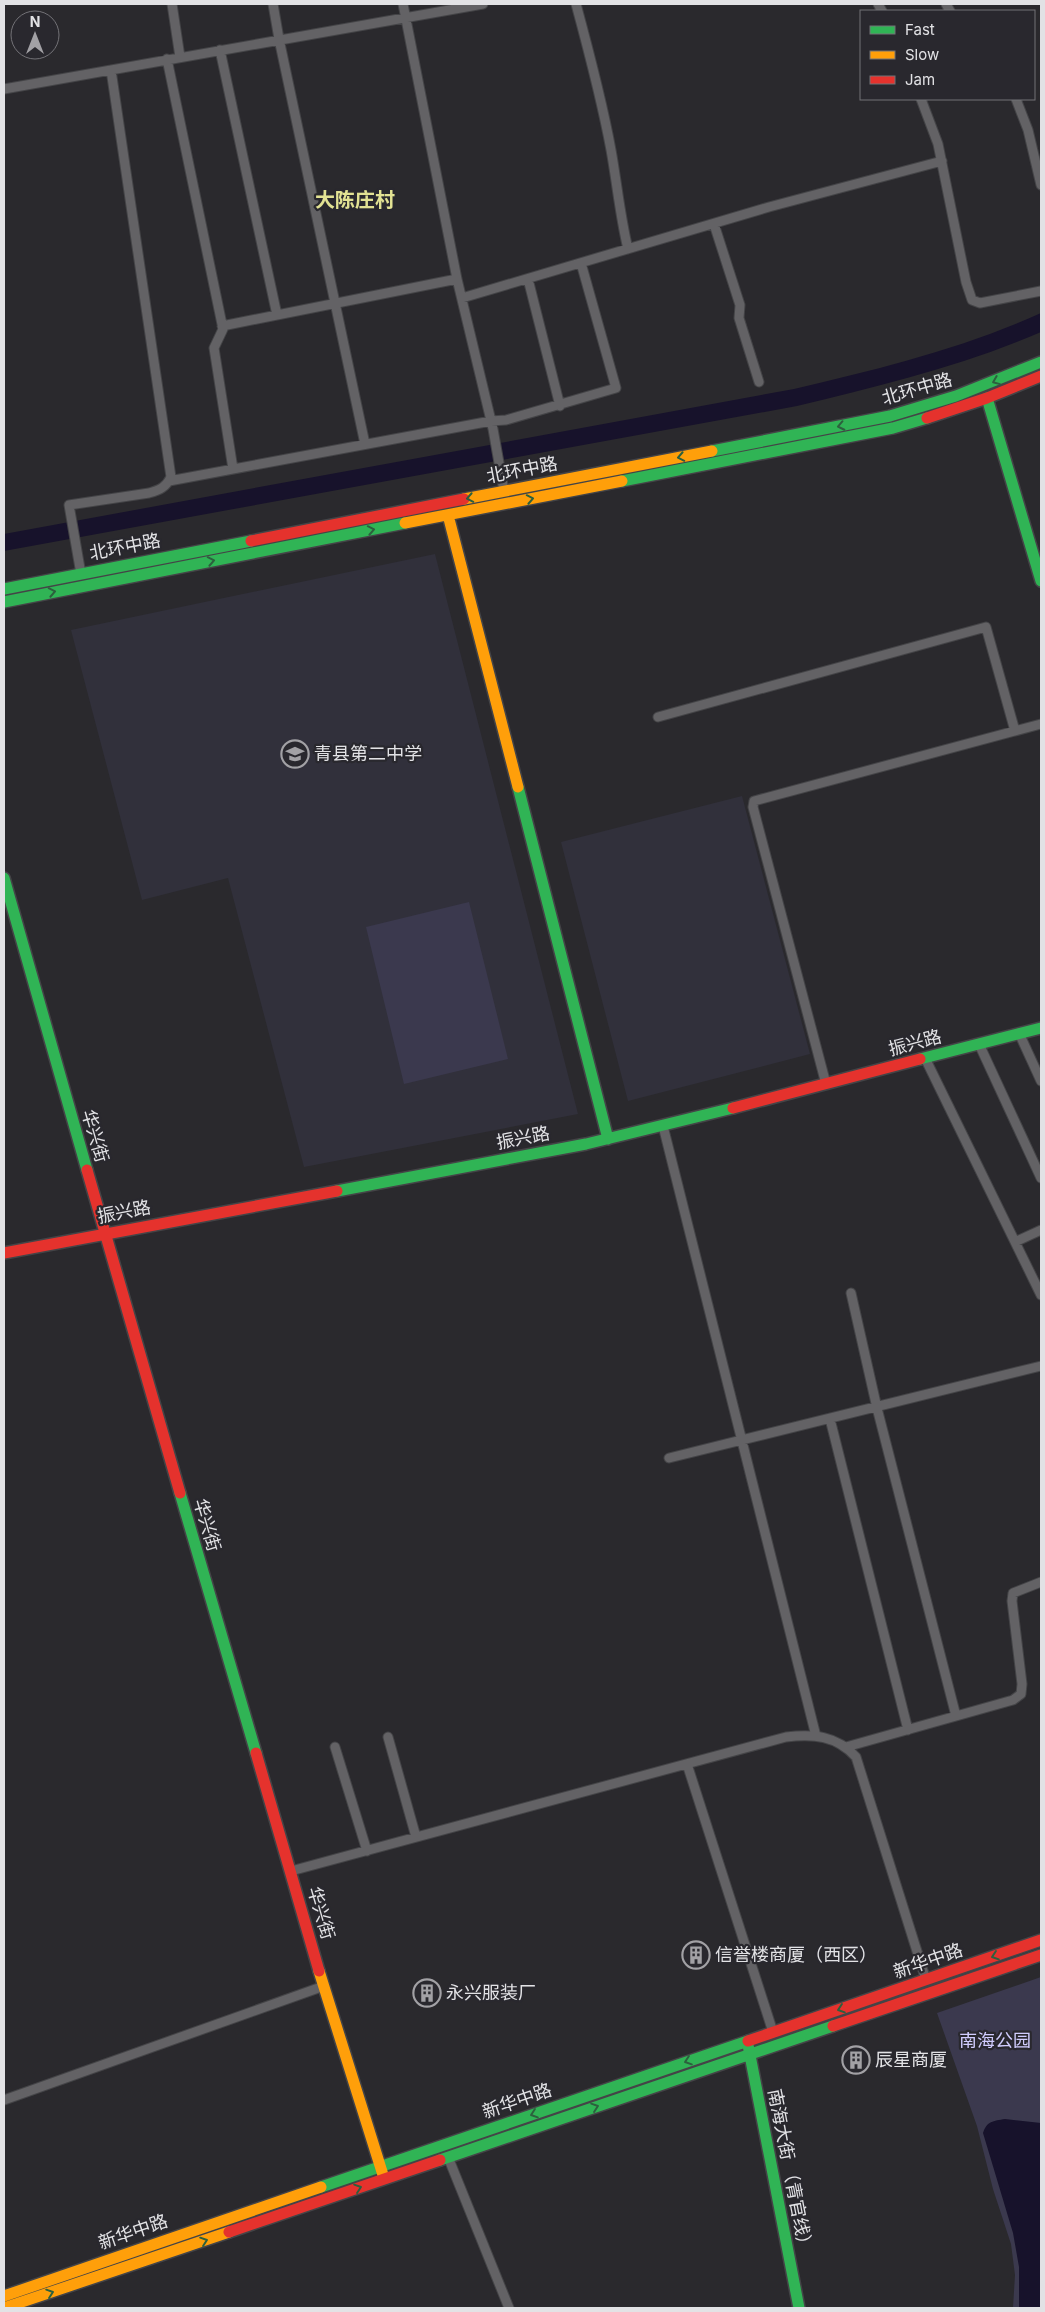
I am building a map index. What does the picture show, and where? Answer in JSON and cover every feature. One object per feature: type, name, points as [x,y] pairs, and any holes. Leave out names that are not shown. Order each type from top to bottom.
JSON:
[{"type":"main road","name":"北环中路","points":[[4,589],[890,416],[956,396],[1041,362]]},
{"type":"main road","name":"北环中路","points":[[4,602],[884,430],[928,419],[1041,376]]},
{"type":"main road","points":[[987,398],[1041,582]]},
{"type":"main road","points":[[448,515],[608,1139]]},
{"type":"main road","name":"华兴街","points":[[4,878],[105,1234],[354,2089],[385,2179]]},
{"type":"main road","name":"振兴路","points":[[4,1254],[608,1139],[1041,1028]]},
{"type":"main road","name":"新华中路","points":[[4,2296],[1041,1940]]},
{"type":"main road","name":"新华中路","points":[[4,2308],[1041,1955]]},
{"type":"main road","name":"南海大街 （青官线）","points":[[747,2041],[799,2308]]},
{"type":"street","points":[[172,4],[180,57]]},
{"type":"street","points":[[273,4],[365,444]]},
{"type":"street","points":[[403,4],[457,279],[491,421],[504,491]]},
{"type":"street","points":[[4,89],[405,16],[483,4]]},
{"type":"street","points":[[576,4],[601,99],[628,249]]},
{"type":"street","points":[[220,50],[277,315]]},
{"type":"street","points":[[167,59],[222,326],[220,337],[214,348],[233,469]]},
{"type":"street","points":[[82,574],[70,519],[69,505],[160,490],[169,482],[171,477],[111,70]]},
{"type":"street","points":[[920,100],[938,144],[966,282],[972,300],[980,303],[1041,291]]},
{"type":"street","points":[[1016,100],[1028,130],[1041,185]]},
{"type":"street","points":[[462,298],[714,224],[942,161]]},
{"type":"street","points":[[714,224],[740,305],[739,318],[759,382]]},
{"type":"street","points":[[169,482],[365,444],[491,421],[506,420],[560,406],[616,388],[581,263]]},
{"type":"street","points":[[222,326],[457,279]]},
{"type":"street","points":[[528,279],[560,406]]},
{"type":"street","points":[[658,717],[986,628],[1015,731]]},
{"type":"street","points":[[826,1084],[753,807],[754,801],[1041,724]]},
{"type":"street","points":[[1019,1033],[1041,1081]]},
{"type":"street","points":[[979,1044],[1041,1178]]},
{"type":"street","points":[[925,1058],[1041,1295]]},
{"type":"street","points":[[663,1126],[816,1736]]},
{"type":"street","points":[[1015,1242],[1041,1230]]},
{"type":"street","points":[[851,1293],[877,1408],[956,1716]]},
{"type":"street","points":[[669,1458],[1041,1366]]},
{"type":"street","points":[[830,1419],[908,1730]]},
{"type":"street","points":[[846,1747],[1013,1700],[1020,1694],[1022,1674],[1012,1601],[1013,1593],[1041,1582]]},
{"type":"street","points":[[291,1871],[786,1737],[816,1736],[837,1741],[856,1757],[926,1980]]},
{"type":"street","points":[[388,1737],[416,1837]]},
{"type":"street","points":[[335,1747],[367,1851]]},
{"type":"street","points":[[687,1764],[773,2032]]},
{"type":"street","points":[[4,2100],[324,1986]]},
{"type":"street","points":[[448,2157],[509,2308]]},
{"type":"shaded area","points":[[1041,313],[1041,332],[1012,344],[921,374],[797,406],[4,551],[4,534],[794,389],[888,366],[950,348]]},
{"type":"shaded area","name":"青县第二中学","points":[[435,554],[578,1114],[304,1167],[228,878],[142,900],[71,630]]},
{"type":"shaded area","points":[[742,796],[810,1054],[628,1101],[561,842]]},
{"type":"shaded area","points":[[1005,2119],[1041,2123],[1041,2308],[1019,2308],[1019,2267],[1013,2233],[983,2133],[986,2126],[991,2122]]},
{"type":"green space","points":[[469,902],[508,1059],[404,1084],[366,927]]},
{"type":"green space","name":"南海公园","points":[[1041,1977],[1041,2308],[1013,2308],[1015,2275],[1011,2244],[993,2189],[977,2126],[937,2013]]},
{"type":"traffic: fast","points":[[712,451],[890,416],[956,396],[1041,362]]},
{"type":"traffic: fast","points":[[987,398],[1041,581]]},
{"type":"traffic: fast","points":[[622,481],[893,428],[927,418]]},
{"type":"traffic: fast","points":[[4,602],[405,523]]},
{"type":"traffic: fast","points":[[4,589],[251,541]]},
{"type":"traffic: fast","points":[[518,787],[608,1139]]},
{"type":"traffic: fast","points":[[4,878],[87,1170]]},
{"type":"traffic: fast","points":[[920,1059],[1041,1028]]},
{"type":"traffic: fast","points":[[337,1191],[586,1144],[733,1108]]},
{"type":"traffic: fast","points":[[180,1493],[256,1753]]},
{"type":"traffic: fast","points":[[440,2160],[833,2026]]},
{"type":"traffic: fast","points":[[321,2187],[748,2041]]},
{"type":"traffic: fast","points":[[748,2045],[799,2308]]},
{"type":"traffic: slow","points":[[464,499],[712,451]]},
{"type":"traffic: slow","points":[[405,523],[622,481]]},
{"type":"traffic: slow","points":[[448,515],[518,787]]},
{"type":"traffic: slow","points":[[319,1971],[383,2175]]},
{"type":"traffic: slow","points":[[4,2296],[321,2187]]},
{"type":"traffic: slow","points":[[4,2308],[229,2232]]},
{"type":"traffic: jam","points":[[927,418],[987,398],[1041,376]]},
{"type":"traffic: jam","points":[[251,541],[464,499]]},
{"type":"traffic: jam","points":[[733,1108],[920,1059]]},
{"type":"traffic: jam","points":[[87,1170],[180,1493]]},
{"type":"traffic: jam","points":[[4,1253],[337,1191]]},
{"type":"traffic: jam","points":[[256,1753],[319,1971]]},
{"type":"traffic: jam","points":[[748,2041],[1041,1940]]},
{"type":"traffic: jam","points":[[833,2026],[1041,1955]]},
{"type":"traffic: jam","points":[[229,2232],[440,2160]]},
{"type":"place","name":"青县第二中学","points":[[295,754]]},
{"type":"place","name":"信誉楼商厦（西区）","points":[[696,1955]]},
{"type":"place","name":"永兴服装厂","points":[[427,1993]]},
{"type":"place","name":"辰星商厦","points":[[856,2060]]},
{"type":"district","name":"大陈庄村","points":[[355,200]]}]
